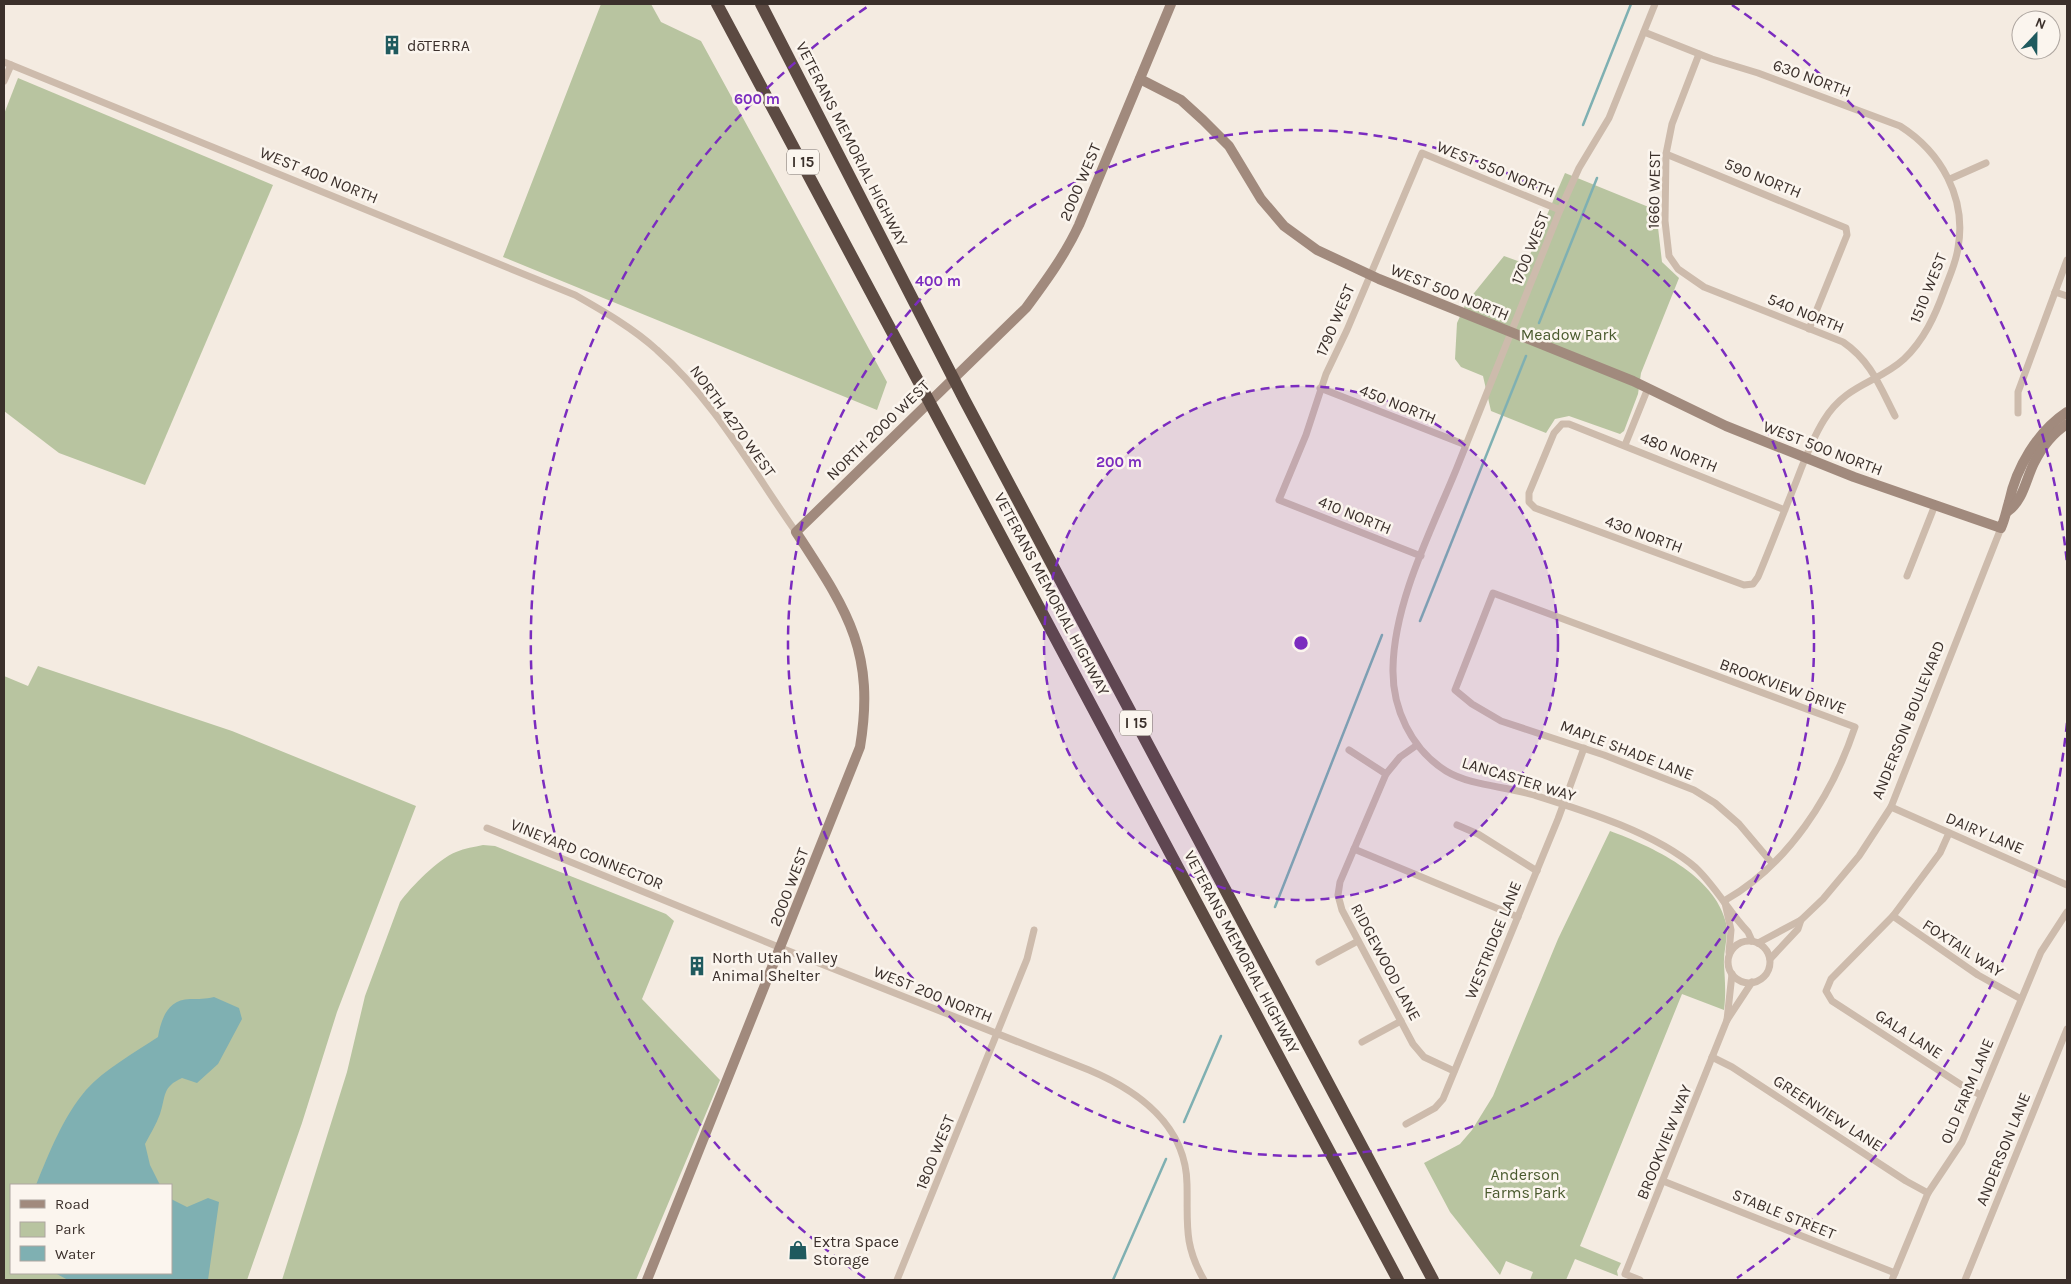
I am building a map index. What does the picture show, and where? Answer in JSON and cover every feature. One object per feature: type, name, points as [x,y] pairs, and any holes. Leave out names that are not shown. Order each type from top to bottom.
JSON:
[{"type":"highway","name":"VETERANS MEMORIAL HIGHWAY","points":[[717,4],[1398,1280]]},
{"type":"highway","name":"VETERANS MEMORIAL HIGHWAY","points":[[761,4],[964,399],[1433,1280]]},
{"type":"street","name":"2000 WEST","points":[[981,350],[1026,308],[1068,247],[1171,4]]},
{"type":"street","name":"1700 WEST","points":[[1400,621],[1421,556],[1560,210],[1580,168],[1608,118],[1655,4]]},
{"type":"street","name":"630 NORTH","points":[[1644,32],[1699,54],[1758,73],[1900,126],[1924,144],[1950,180]]},
{"type":"street","name":"1660 WEST","points":[[1678,269],[1669,256],[1665,221],[1666,154],[1672,124],[1699,54]]},
{"type":"street","points":[[4,81],[7,63]]},
{"type":"street","name":"WEST 400 NORTH","points":[[7,63],[575,295],[614,318]]},
{"type":"street","name":"WEST 500 NORTH","points":[[1140,79],[1181,100],[1229,146],[1261,199],[1284,226],[1317,250],[1369,275],[1648,388],[1718,423],[1854,478],[2001,528]]},
{"type":"street","name":"WEST 550 NORTH","points":[[1422,153],[1560,210]]},
{"type":"street","name":"1790 WEST","points":[[1279,500],[1306,435],[1320,388],[1347,330],[1422,153]]},
{"type":"street","name":"590 NORTH","points":[[1666,154],[1844,226],[1847,230],[1809,329]]},
{"type":"street","points":[[1950,180],[1986,163]]},
{"type":"street","name":"1510 WEST","points":[[1753,584],[1758,577],[1806,458],[1824,419],[1842,398],[1903,360],[1920,342],[1938,306],[1959,246],[1957,204],[1950,180]]},
{"type":"street","points":[[2018,413],[2018,392],[2067,260]]},
{"type":"street","name":"540 NORTH","points":[[1678,269],[1704,287],[1843,342],[1858,352],[1867,363],[1895,416]]},
{"type":"street","points":[[2055,292],[2067,296]]},
{"type":"street","name":"NORTH 4270 WEST","points":[[614,318],[656,349],[697,390],[796,532]]},
{"type":"street","name":"NORTH 2000 WEST","points":[[796,532],[981,350]]},
{"type":"street","name":"450 NORTH","points":[[1320,388],[1466,445]]},
{"type":"street","points":[[1626,445],[1648,388]]},
{"type":"street","name":"ANDERSON BOULEVARD","points":[[1755,942],[1801,920],[1846,873],[1891,807],[2008,511],[2012,494],[2032,449],[2050,426],[2067,412]]},
{"type":"street","name":"480 NORTH","points":[[1529,502],[1529,493],[1554,433],[1562,424],[1576,426],[1626,445],[1785,510]]},
{"type":"street","name":"ANDERSON BOULEVARD","points":[[2008,511],[2017,505],[2034,462],[2043,448],[2067,424]]},
{"type":"street","name":"410 NORTH","points":[[1279,500],[1421,556]]},
{"type":"street","name":"430 NORTH","points":[[1529,502],[1535,508],[1602,534],[1744,585],[1753,584]]},
{"type":"street","points":[[1908,576],[1935,505]]},
{"type":"street","name":"2000 WEST","points":[[647,1280],[860,747],[865,718],[863,669],[846,612],[796,532]]},
{"type":"street","name":"BROOKVIEW DRIVE","points":[[1455,690],[1493,593],[1855,727],[1829,789],[1800,832],[1747,888],[1724,901]]},
{"type":"street","name":"LANCASTER WAY","points":[[1400,621],[1393,667],[1394,694],[1401,717],[1417,745],[1428,757],[1446,771],[1465,780],[1508,787],[1655,839],[1697,870],[1724,901],[1755,942]]},
{"type":"street","name":"MAPLE SHADE LANE","points":[[1455,690],[1472,704],[1501,721],[1584,748],[1694,790],[1715,803],[1739,824],[1772,863]]},
{"type":"street","name":"RIDGEWOOD LANE","points":[[1417,745],[1400,757],[1386,774],[1340,882],[1338,894],[1342,910],[1418,1051],[1432,1062],[1454,1071]]},
{"type":"street","name":"WESTRIDGE LANE","points":[[1406,1124],[1439,1105],[1518,918],[1584,748]]},
{"type":"street","points":[[1349,750],[1386,774]]},
{"type":"street","name":"DAIRY LANE","points":[[1891,807],[2067,885]]},
{"type":"street","points":[[1457,825],[1478,834],[1537,871]]},
{"type":"street","name":"VINEYARD CONNECTOR","points":[[488,828],[677,905]]},
{"type":"street","points":[[1893,916],[1940,853],[1949,833]]},
{"type":"street","points":[[1354,849],[1518,918]]},
{"type":"street","name":"LANCASTER WAY","points":[[1724,901],[1731,930],[1729,954]]},
{"type":"street","name":"WEST 200 NORTH","points":[[677,905],[1089,1070],[1124,1087],[1154,1108],[1181,1148],[1185,1161],[1187,1239],[1196,1268],[1204,1280]]},
{"type":"street","name":"OLD FARM LANE","points":[[1894,1277],[1928,1193],[1956,1153],[2041,952],[2067,912]]},
{"type":"street","name":"GALA LANE","points":[[1893,916],[1831,979],[1826,991],[1832,1001],[1963,1086],[1981,1095]]},
{"type":"street","name":"FOXTAIL WAY","points":[[1893,916],[1978,975],[2021,999]]},
{"type":"street","name":"ANDERSON BOULEVARD","points":[[1770,959],[1798,929],[1801,920]]},
{"type":"street","name":"1800 WEST","points":[[898,1280],[1028,959],[1034,930]]},
{"type":"street","points":[[1319,962],[1358,941]]},
{"type":"street","points":[[1755,942],[1768,953],[1770,959],[1767,972],[1763,977],[1752,982],[1741,981],[1732,974],[1728,961],[1729,954],[1736,945],[1755,942]]},
{"type":"street","name":"BROOKVIEW WAY","points":[[1727,1020],[1732,974]]},
{"type":"street","name":"BROOKVIEW WAY","points":[[1640,1280],[1626,1274],[1727,1020],[1752,982]]},
{"type":"street","points":[[1362,1042],[1401,1021]]},
{"type":"street","name":"ANDERSON LANE","points":[[1965,1280],[2067,1029]]},
{"type":"street","name":"GREENVIEW LANE","points":[[1712,1057],[1928,1193]]},
{"type":"street","name":"STABLE STREET","points":[[1663,1181],[1894,1277]]},
{"type":"green space","points":[[601,4],[651,4],[661,22],[701,41],[887,382],[877,410],[503,257]]},
{"type":"green space","points":[[18,78],[273,185],[145,485],[59,453],[4,411],[4,114]]},
{"type":"green space","name":"Meadow Park","points":[[1565,173],[1656,210],[1662,262],[1679,278],[1641,373],[1638,394],[1624,431],[1620,434],[1569,416],[1555,419],[1546,433],[1491,411],[1483,376],[1461,367],[1455,359],[1457,323],[1466,303],[1504,256],[1526,264]]},
{"type":"green space","points":[[38,666],[232,731],[416,806],[337,1012],[302,1123],[247,1280],[4,1280],[4,676],[28,686]]},
{"type":"green space","name":"Anderson Farms Park","points":[[1610,831],[1644,845],[1679,865],[1709,890],[1720,906],[1727,928],[1724,960],[1724,1010],[1682,994],[1580,1246],[1621,1263],[1617,1271],[1618,1276],[1575,1259],[1566,1280],[1530,1280],[1533,1272],[1506,1261],[1500,1275],[1450,1212],[1424,1163],[1460,1144],[1472,1130],[1493,1096],[1558,939]]},
{"type":"green space","points":[[483,845],[495,846],[666,914],[674,921],[642,999],[720,1080],[636,1280],[282,1280],[347,1072],[365,996],[400,902],[418,881],[441,861],[459,851]]},
{"type":"water","points":[[214,997],[239,1008],[242,1019],[218,1064],[197,1083],[182,1078],[171,1085],[166,1093],[158,1118],[145,1144],[150,1165],[160,1184],[36,1184],[51,1148],[64,1123],[86,1090],[111,1068],[158,1037],[161,1023],[167,1011],[176,1002],[190,999]]},
{"type":"water","points":[[208,1198],[219,1202],[208,1280],[68,1280],[57,1274],[172,1274],[172,1200],[187,1207]]},
{"type":"waterway","points":[[1583,125],[1631,4]]},
{"type":"waterway","points":[[1539,323],[1597,178]]},
{"type":"waterway","points":[[1420,621],[1526,356]]},
{"type":"waterway","points":[[1275,907],[1382,635]]},
{"type":"waterway","points":[[1184,1122],[1221,1036]]},
{"type":"waterway","points":[[1113,1280],[1166,1159]]},
{"type":"place","name":"dōTERRA","points":[[392,45]]},
{"type":"place","name":"North Utah Valley Animal Shelter","points":[[697,966]]},
{"type":"place","name":"Extra Space Storage","points":[[798,1250]]}]
